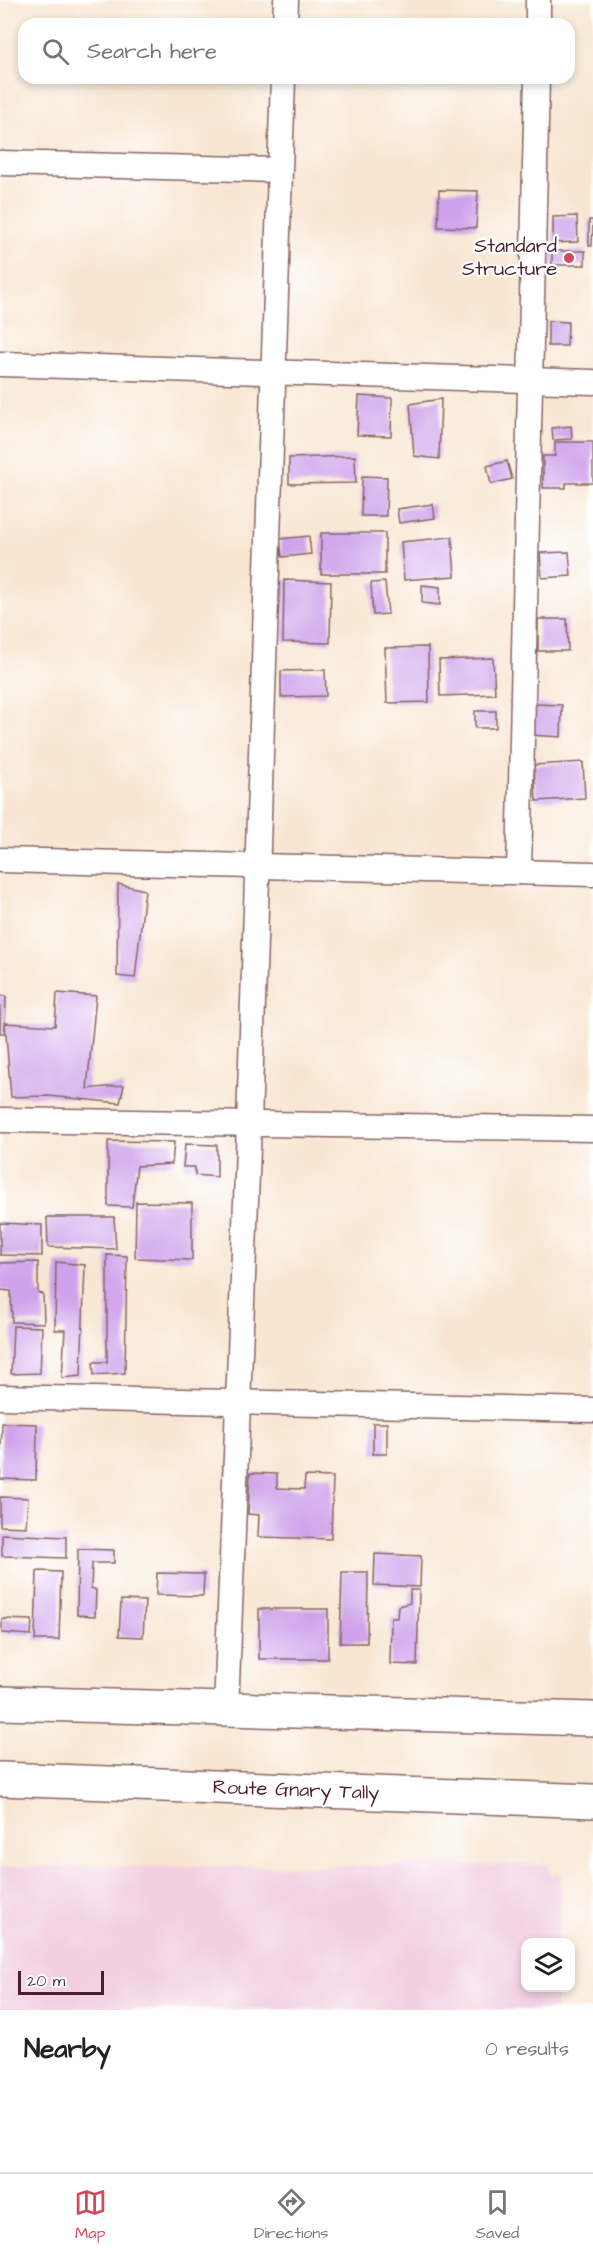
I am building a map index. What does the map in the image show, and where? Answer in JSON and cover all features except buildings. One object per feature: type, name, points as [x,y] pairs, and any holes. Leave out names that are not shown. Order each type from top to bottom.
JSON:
[{"type":"street","points":[[285,18],[286,0]]},
{"type":"street","points":[[538,0],[538,18]]},
{"type":"street","points":[[226,1710],[249,1124],[283,84]]},
{"type":"street","points":[[519,872],[537,84]]},
{"type":"street","points":[[0,163],[280,170]]},
{"type":"street","points":[[0,364],[593,382]]},
{"type":"street","points":[[0,860],[593,874]]},
{"type":"street","points":[[0,1120],[593,1129]]},
{"type":"street","points":[[0,1397],[593,1410]]},
{"type":"street","points":[[0,1703],[593,1719]]},
{"type":"street","name":"Route Gnary Tally","points":[[0,1779],[593,1801]]},
{"type":"shaded area","points":[[549,1865],[550,1875],[561,1875],[558,1938],[521,1938],[521,1992],[556,1992],[555,2010],[0,2010],[0,1867]]},
{"type":"place","name":"Standard Structure","points":[[569,258]]}]
